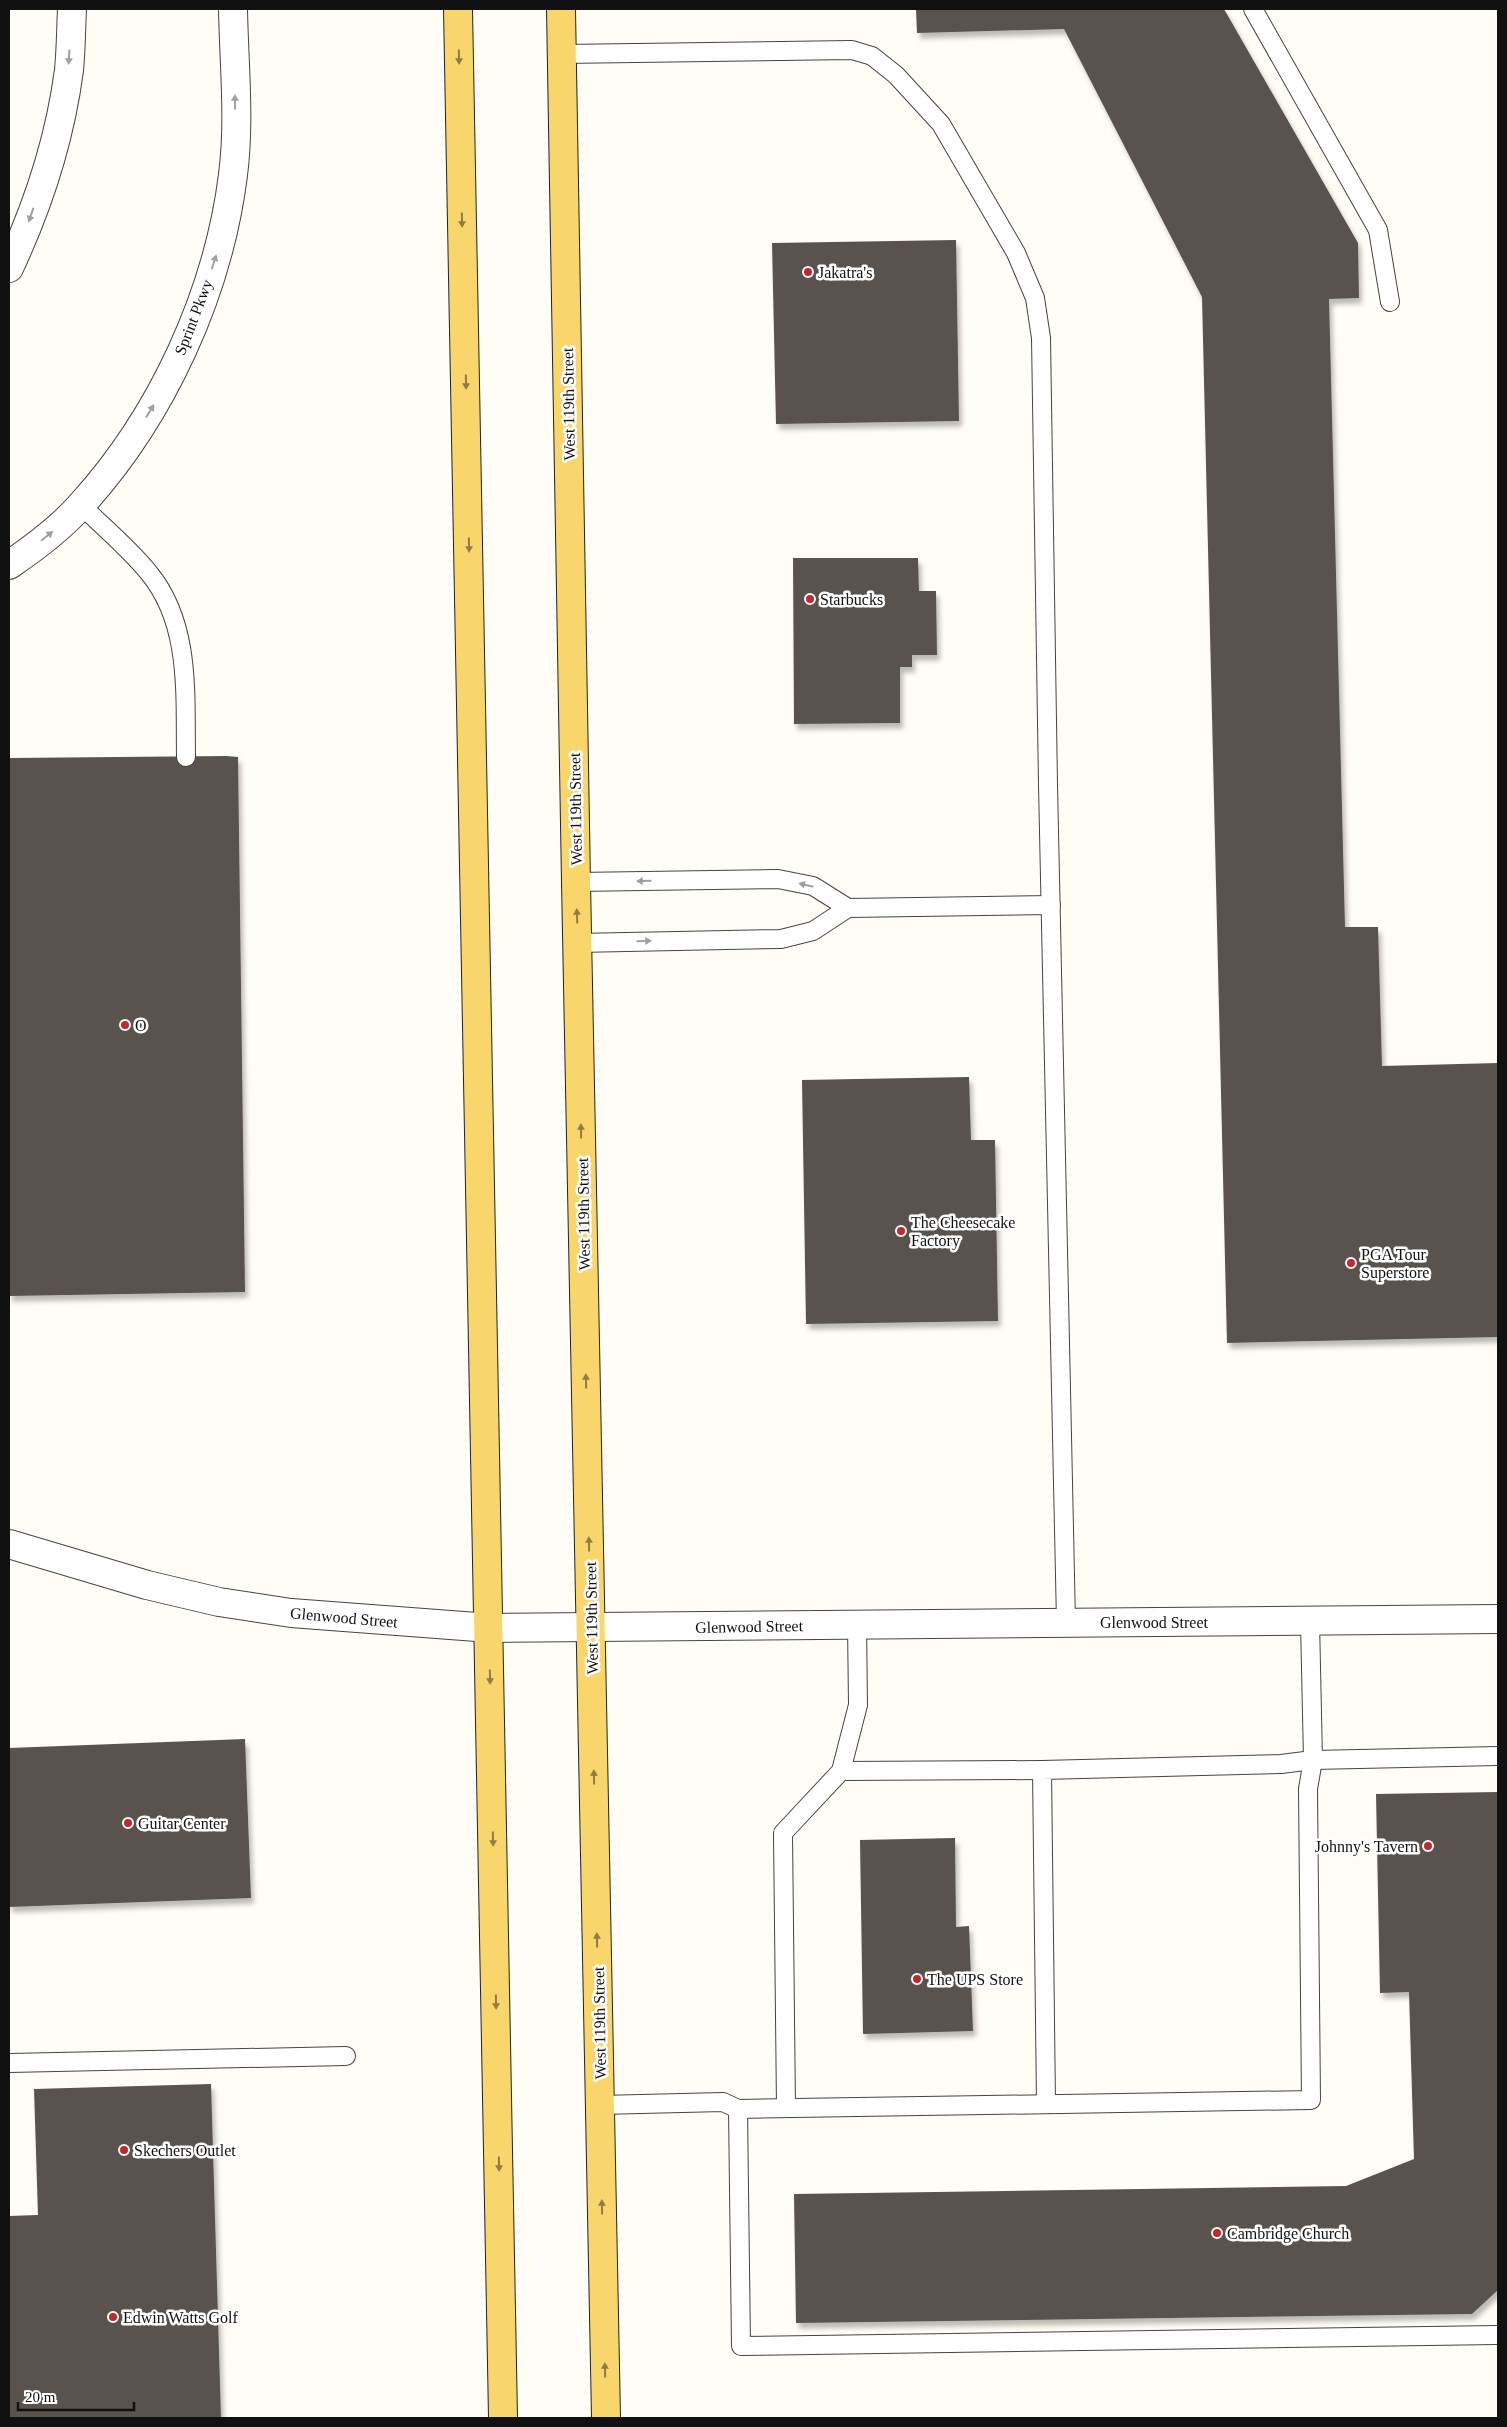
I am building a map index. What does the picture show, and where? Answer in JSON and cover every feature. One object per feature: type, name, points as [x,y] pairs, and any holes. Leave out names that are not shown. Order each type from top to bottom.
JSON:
[{"type":"main road","points":[[458,9],[490,1628],[503,2418]]},
{"type":"main road","name":"West 119th Street","points":[[561,9],[606,2418]]},
{"type":"street","points":[[9,268],[31,217],[60,122],[69,69],[72,9]]},
{"type":"street","name":"Sprint Pkwy","points":[[9,565],[49,534],[81,505],[122,454],[154,404],[181,353],[200,306],[215,260],[226,216],[233,174],[236,132],[233,9]]},
{"type":"street","name":"Glenwood Street","points":[[9,1544],[146,1585],[219,1602],[291,1613],[490,1628],[1498,1619]]},
{"type":"lane","points":[[1253,9],[1378,230],[1390,302]]},
{"type":"lane","points":[[562,54],[852,50],[872,56],[896,75],[940,124],[1016,253],[1035,298],[1041,338],[1066,1622]]},
{"type":"lane","points":[[81,505],[150,573],[172,610],[183,654],[186,757]]},
{"type":"lane","points":[[576,882],[778,879],[813,886],[848,908],[1051,906]]},
{"type":"lane","points":[[578,943],[781,939],[813,931],[848,908]]},
{"type":"lane","points":[[600,2105],[723,2102],[738,2109],[1311,2100],[1308,1789],[1313,1760],[1310,1621]]},
{"type":"lane","points":[[786,2108],[783,1833],[841,1771],[858,1705],[857,1624]]},
{"type":"lane","points":[[841,1771],[1042,1770],[1280,1764],[1313,1760],[1498,1756]]},
{"type":"lane","points":[[1042,1770],[1046,2104]]},
{"type":"lane","points":[[9,2063],[346,2056]]},
{"type":"lane","points":[[738,2109],[741,2346],[1498,2335]]},
{"type":"building","points":[[916,9],[1224,9],[1358,243],[1359,298],[1329,299],[1345,927],[1378,927],[1382,1066],[1498,1063],[1498,1337],[1227,1343],[1202,297],[1064,29],[917,33]]},
{"type":"building","points":[[956,240],[959,421],[776,424],[772,243]]},
{"type":"building","points":[[793,558],[918,558],[919,591],[936,591],[937,655],[912,655],[912,667],[900,667],[900,723],[794,724]]},
{"type":"building","name":"O","points":[[238,757],[245,1292],[9,1296],[9,758]]},
{"type":"building","name":"The Cheesecake Factory","points":[[969,1077],[971,1140],[995,1140],[998,1321],[806,1324],[802,1080]]},
{"type":"building","name":"Guitar Center","points":[[245,1739],[251,1898],[9,1907],[9,1748]]},
{"type":"building","points":[[1498,1792],[1498,2290],[1472,2314],[796,2323],[794,2194],[1346,2186],[1414,2159],[1409,1992],[1380,1993],[1376,1794]]},
{"type":"building","points":[[955,1838],[956,1927],[969,1926],[973,2031],[863,2034],[860,1840]]},
{"type":"building","name":"Edwin Watts Golf","points":[[211,2084],[221,2418],[9,2418],[9,2216],[38,2215],[34,2089]]},
{"type":"place","name":"Jakatra's","points":[[808,272]]},
{"type":"place","name":"Starbucks","points":[[810,599]]},
{"type":"place","name":"O","points":[[125,1025]]},
{"type":"place","name":"The Cheesecake Factory","points":[[901,1231]]},
{"type":"place","name":"PGA Tour Superstore","points":[[1351,1263]]},
{"type":"place","name":"Guitar Center","points":[[128,1823]]},
{"type":"place","name":"Johnny's Tavern","points":[[1428,1846]]},
{"type":"place","name":"The UPS Store","points":[[917,1979]]},
{"type":"place","name":"Skechers Outlet","points":[[124,2150]]},
{"type":"place","name":"Cambridge Church","points":[[1217,2233]]},
{"type":"place","name":"Edwin Watts Golf","points":[[113,2317]]}]
